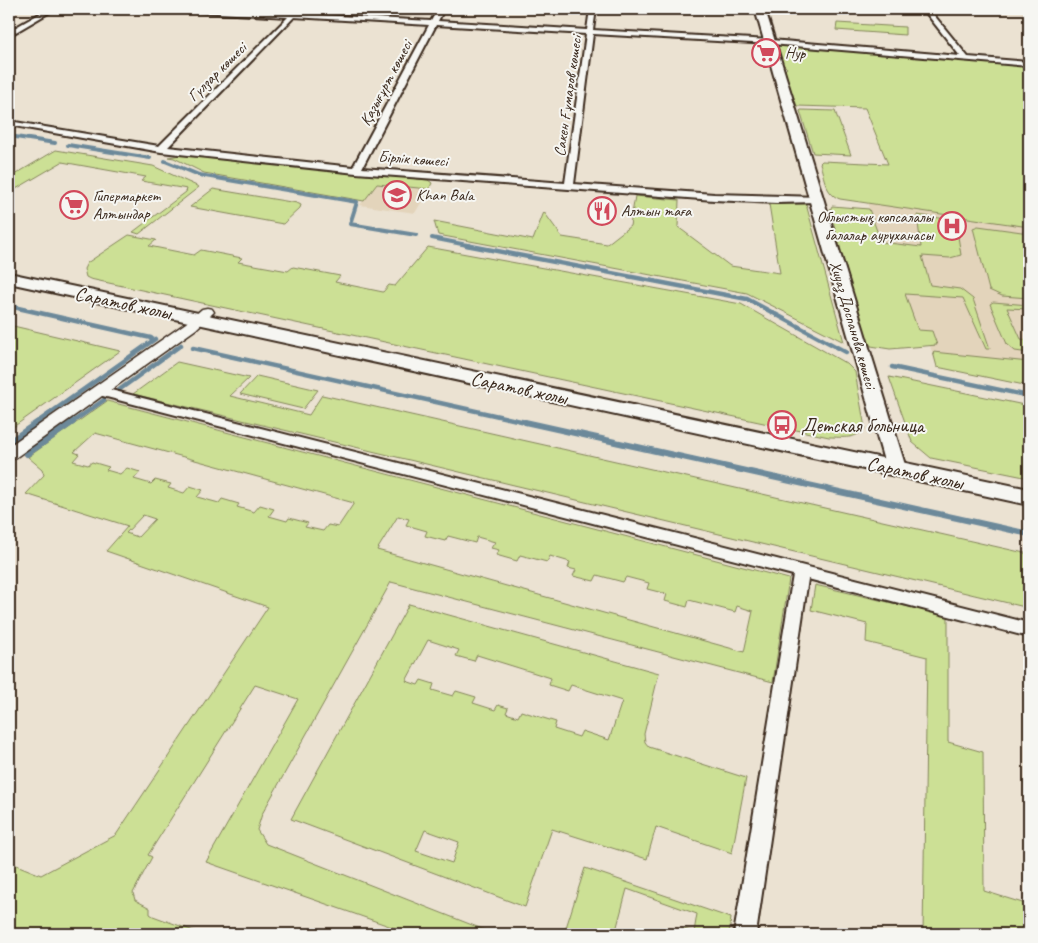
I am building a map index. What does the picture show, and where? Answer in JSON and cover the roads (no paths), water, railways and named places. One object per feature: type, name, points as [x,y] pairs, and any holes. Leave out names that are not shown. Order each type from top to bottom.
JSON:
[{"type":"main road","name":"Хиуаз Доспанова көшесі","points":[[760,9],[894,463]]},
{"type":"main road","name":"Саратов жолы","points":[[9,270],[203,316]]},
{"type":"main road","name":"Саратов жолы","points":[[9,278],[203,316],[894,463],[1029,497]]},
{"type":"main road","name":"Саратов жолы","points":[[894,463],[1029,486]]},
{"type":"street","points":[[9,34],[52,9]]},
{"type":"street","points":[[181,9],[254,11],[293,15],[771,42],[1029,64]]},
{"type":"street","name":"Қазығұрт көшесі","points":[[356,170],[441,9]]},
{"type":"street","name":"Сакен Ғұмаров көшесі","points":[[569,186],[593,9]]},
{"type":"street","points":[[926,9],[966,59]]},
{"type":"street","name":"Гүлзар көшесі","points":[[161,149],[293,15]]},
{"type":"street","name":"Бірлік көшесі","points":[[9,123],[161,149],[356,170],[746,199],[817,199]]},
{"type":"street","points":[[9,454],[203,316]]},
{"type":"street","points":[[99,391],[1029,630]]},
{"type":"street","points":[[745,934],[801,572]]},
{"type":"waterway","points":[[9,136],[55,143]]},
{"type":"waterway","points":[[68,145],[150,158]]},
{"type":"waterway","points":[[165,161],[199,175],[357,202],[350,224],[416,235]]},
{"type":"waterway","points":[[432,238],[472,246]]},
{"type":"waterway","points":[[466,245],[747,299],[846,352]]},
{"type":"waterway","points":[[9,306],[151,338]]},
{"type":"waterway","points":[[36,423],[155,339]]},
{"type":"waterway","points":[[119,390],[181,345]]},
{"type":"waterway","points":[[193,348],[530,423]]},
{"type":"waterway","points":[[892,367],[1029,396]]},
{"type":"waterway","points":[[71,423],[104,400]]},
{"type":"waterway","points":[[9,442],[38,422]]},
{"type":"waterway","points":[[27,454],[73,422]]},
{"type":"waterway","points":[[525,422],[1029,534]]},
{"type":"place","name":"Нур","points":[[766,53]]},
{"type":"place","name":"Khan Bala","points":[[397,195]]},
{"type":"place","name":"Гипермаркет Алтындар","points":[[74,205]]},
{"type":"place","name":"Алтын таға","points":[[602,211]]},
{"type":"place","name":"Облыстық көпсалалы балалар ауруханасы","points":[[952,226]]},
{"type":"place","name":"Детская больница","points":[[782,425]]}]
